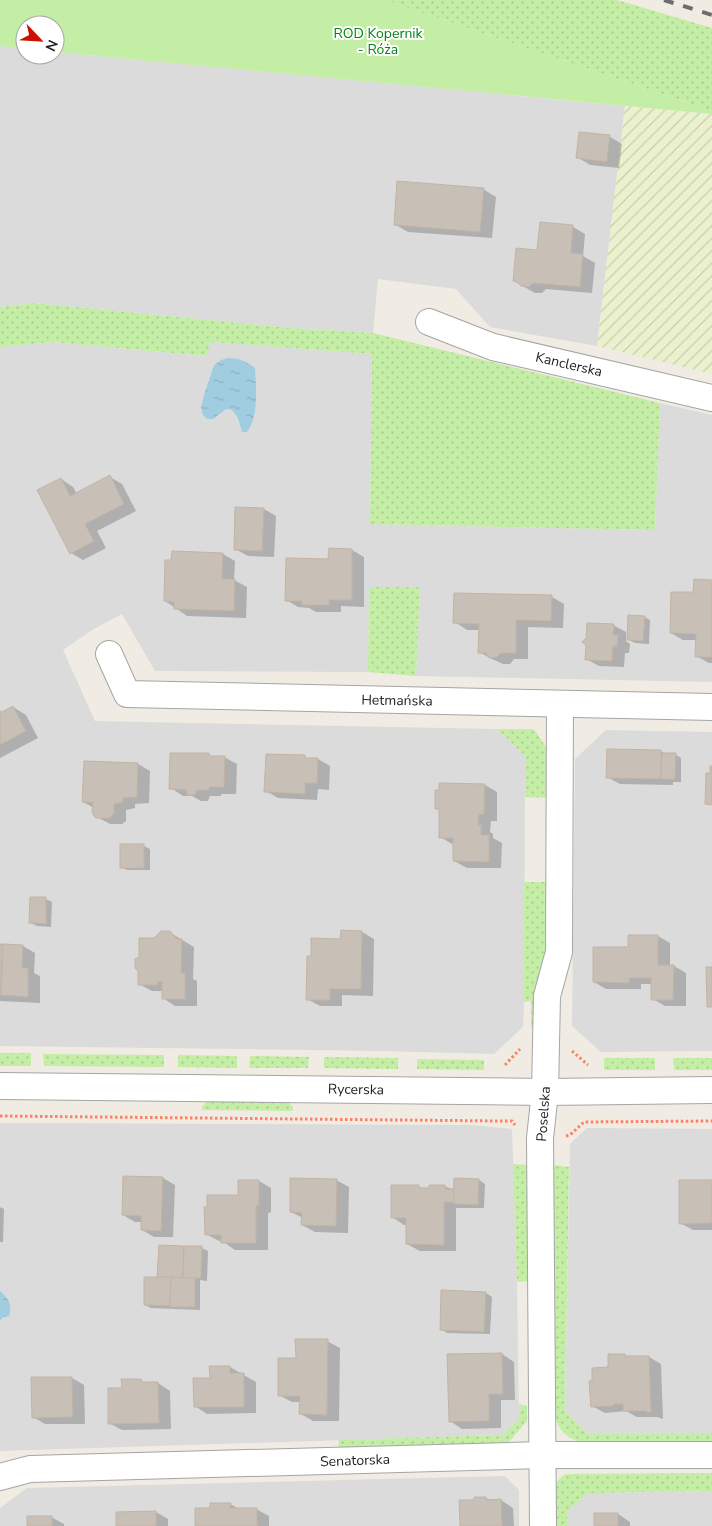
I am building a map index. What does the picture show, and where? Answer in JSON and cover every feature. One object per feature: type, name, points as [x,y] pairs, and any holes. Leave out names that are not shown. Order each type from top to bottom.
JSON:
[{"type":"street","name":"Kanclerska","points":[[429,322],[493,347],[712,398]]},
{"type":"street","name":"Hetmańska","points":[[109,654],[127,694],[712,707]]},
{"type":"street","name":"Poselska","points":[[543,1526],[540,1138],[545,1092],[548,996],[559,952],[560,704]]},
{"type":"street","name":"Rycerska","points":[[0,1086],[545,1092],[712,1090]]},
{"type":"street","name":"Senatorska","points":[[0,1477],[30,1469],[543,1455],[712,1455]]},
{"type":"path","points":[[0,1116],[500,1121],[512,1122],[523,1135],[540,1138],[570,1135],[584,1122],[712,1121]]},
{"type":"shaded area","points":[[0,46],[15,48],[15,65],[65,65],[65,53],[625,106],[597,346],[490,327],[456,289],[378,279],[373,333],[291,328],[34,303],[0,307]]},
{"type":"shaded area","points":[[53,342],[206,356],[211,342],[372,354],[370,524],[655,530],[660,403],[712,415],[712,682],[416,676],[420,587],[369,587],[368,672],[155,671],[122,614],[92,630],[63,650],[95,721],[497,729],[525,756],[524,1002],[523,1027],[494,1054],[0,1046],[0,347]]},
{"type":"shaded area","points":[[606,730],[712,732],[712,1051],[601,1052],[572,1026],[575,759]]},
{"type":"shaded area","points":[[0,1123],[471,1125],[512,1129],[519,1419],[502,1435],[0,1451]]},
{"type":"shaded area","points":[[587,1128],[712,1129],[712,1433],[588,1434],[565,1411],[570,1144]]},
{"type":"shaded area","points":[[505,1476],[519,1490],[519,1526],[0,1526],[0,1508],[27,1488]]},
{"type":"shaded area","points":[[712,1491],[712,1526],[568,1526],[567,1511],[588,1493]]},
{"type":"green space","name":"ROD Kopernik - Róża","points":[[0,0],[385,0],[712,111],[712,114],[65,53],[65,15],[15,15],[15,48],[0,46]]},
{"type":"green space","points":[[385,0],[617,0],[712,28],[712,111]]},
{"type":"green space","points":[[625,106],[712,114],[712,374],[597,346]]},
{"type":"green space","points":[[34,303],[291,328],[373,333],[660,403],[655,530],[370,524],[372,354],[211,342],[206,356],[53,342],[0,347],[0,307]]},
{"type":"green space","points":[[369,587],[420,587],[416,676],[368,672]]},
{"type":"green space","points":[[497,729],[534,729],[548,750],[550,798],[525,797],[525,756]]},
{"type":"green space","points":[[524,882],[548,882],[548,938],[534,1029],[531,1027],[531,1001],[524,1002]]},
{"type":"green space","points":[[0,1053],[31,1053],[31,1066],[0,1066]]},
{"type":"green space","points":[[43,1054],[164,1055],[164,1067],[44,1066]]},
{"type":"green space","points":[[178,1055],[237,1056],[237,1068],[178,1067]]},
{"type":"green space","points":[[250,1056],[309,1057],[308,1068],[249,1068]]},
{"type":"green space","points":[[324,1057],[398,1058],[398,1069],[324,1068]]},
{"type":"green space","points":[[604,1058],[655,1058],[655,1070],[604,1070]]},
{"type":"green space","points":[[673,1058],[712,1058],[712,1070],[674,1070]]},
{"type":"green space","points":[[417,1059],[484,1060],[484,1070],[417,1069]]},
{"type":"green space","points":[[207,1101],[287,1101],[293,1107],[293,1111],[202,1110]]},
{"type":"green space","points":[[513,1164],[530,1165],[529,1281],[517,1282]]},
{"type":"green space","points":[[552,1165],[569,1167],[565,1411],[588,1434],[712,1433],[712,1444],[593,1445],[571,1438],[558,1425],[553,1410]]},
{"type":"green space","points":[[519,1404],[527,1406],[527,1421],[509,1442],[497,1445],[338,1449],[339,1440],[502,1435],[519,1419]]},
{"type":"green space","points":[[712,1473],[712,1491],[588,1493],[567,1511],[568,1526],[552,1526],[554,1484],[565,1474]]},
{"type":"water","points":[[228,358],[242,360],[255,368],[255,410],[251,426],[247,432],[242,432],[238,418],[232,410],[226,409],[213,419],[207,419],[203,415],[201,408],[214,365]]},
{"type":"water","points":[[0,1291],[7,1299],[10,1308],[9,1316],[3,1317],[0,1321]]},
{"type":"building","points":[[579,132],[610,135],[607,162],[576,158]]},
{"type":"building","points":[[397,181],[484,188],[480,232],[394,225]]},
{"type":"building","points":[[540,222],[573,225],[571,253],[583,254],[580,287],[533,283],[529,287],[521,286],[513,281],[516,248],[537,250]]},
{"type":"building","points":[[110,475],[124,504],[85,524],[94,541],[70,554],[37,490],[61,478],[70,496]]},
{"type":"building","points":[[235,507],[264,508],[262,551],[234,550]]},
{"type":"building","points":[[329,548],[352,549],[352,600],[329,600],[329,605],[302,605],[302,601],[285,601],[286,558],[328,559]]},
{"type":"building","points":[[172,551],[223,553],[222,579],[235,579],[234,611],[174,609],[174,602],[164,601],[165,560],[171,560]]},
{"type":"building","points":[[694,579],[712,580],[712,657],[695,657],[696,634],[670,633],[671,592],[693,592]]},
{"type":"building","points":[[454,593],[552,595],[551,621],[516,620],[516,653],[501,653],[497,657],[489,658],[486,653],[478,653],[479,624],[453,623]]},
{"type":"building","points":[[628,615],[645,616],[643,641],[627,640]]},
{"type":"building","points":[[587,623],[614,624],[613,635],[618,635],[617,646],[613,646],[612,661],[585,660],[586,645],[582,642],[586,638]]},
{"type":"building","points":[[13,706],[26,731],[0,745],[0,713]]},
{"type":"building","points":[[607,749],[661,750],[661,779],[606,778]]},
{"type":"building","points":[[170,753],[209,753],[210,756],[225,756],[224,787],[209,787],[209,790],[197,790],[195,795],[187,795],[186,790],[169,789]]},
{"type":"building","points":[[662,753],[676,753],[675,779],[661,779]]},
{"type":"building","points":[[266,754],[305,755],[305,758],[318,758],[317,783],[305,783],[305,794],[264,792]]},
{"type":"building","points":[[84,761],[138,763],[137,797],[123,798],[123,802],[114,804],[114,813],[110,818],[96,818],[92,813],[93,802],[82,802]]},
{"type":"building","points":[[710,766],[712,766],[712,805],[705,804],[706,773],[710,773]]},
{"type":"building","points":[[439,783],[485,784],[484,814],[479,815],[478,825],[481,825],[481,835],[489,835],[489,862],[453,861],[453,838],[439,838],[439,809],[435,809],[435,790],[439,790]]},
{"type":"building","points":[[120,844],[144,844],[144,868],[120,868]]},
{"type":"building","points":[[30,897],[46,897],[46,924],[29,923]]},
{"type":"building","points":[[341,930],[362,931],[361,989],[330,989],[330,1000],[306,1000],[307,956],[311,956],[311,938],[340,939]]},
{"type":"building","points":[[161,931],[170,931],[177,939],[182,939],[181,973],[185,973],[185,999],[162,999],[162,982],[158,982],[158,985],[138,985],[138,971],[135,968],[135,959],[139,957],[139,938],[154,938]]},
{"type":"building","points":[[628,935],[658,935],[658,965],[674,965],[673,1000],[651,1000],[651,978],[629,978],[629,983],[593,982],[593,947],[628,947]]},
{"type":"building","points":[[0,944],[3,944],[1,995],[0,995]]},
{"type":"building","points":[[3,944],[23,945],[22,968],[28,968],[28,997],[1,995]]},
{"type":"building","points":[[706,967],[712,967],[712,1007],[707,1007]]},
{"type":"building","points":[[123,1176],[163,1177],[161,1231],[141,1230],[141,1216],[122,1215]]},
{"type":"building","points":[[290,1178],[337,1179],[336,1226],[301,1225],[302,1213],[290,1212]]},
{"type":"building","points":[[454,1178],[479,1179],[478,1205],[453,1204]]},
{"type":"building","points":[[238,1180],[259,1180],[259,1205],[256,1206],[256,1243],[221,1243],[221,1235],[205,1235],[204,1207],[207,1207],[207,1195],[238,1195]]},
{"type":"building","points":[[679,1180],[712,1180],[712,1223],[679,1224]]},
{"type":"building","points":[[391,1185],[419,1185],[419,1188],[429,1188],[429,1185],[445,1185],[445,1189],[454,1189],[454,1202],[444,1202],[444,1245],[406,1244],[406,1218],[391,1218]]},
{"type":"building","points":[[159,1245],[184,1246],[183,1278],[157,1277]]},
{"type":"building","points":[[184,1246],[202,1246],[201,1278],[183,1278]]},
{"type":"building","points":[[144,1277],[171,1277],[170,1306],[144,1305]]},
{"type":"building","points":[[171,1277],[195,1278],[195,1307],[170,1307]]},
{"type":"building","points":[[441,1290],[486,1292],[484,1332],[440,1330]]},
{"type":"building","points":[[295,1339],[328,1339],[327,1415],[299,1414],[300,1396],[278,1396],[278,1358],[296,1358]]},
{"type":"building","points":[[502,1353],[503,1394],[489,1394],[489,1421],[449,1422],[447,1354]]},
{"type":"building","points":[[608,1354],[649,1356],[651,1412],[623,1411],[623,1404],[591,1407],[589,1381],[592,1380],[592,1368],[608,1367]]},
{"type":"building","points":[[209,1366],[230,1366],[230,1373],[244,1373],[244,1407],[194,1407],[193,1378],[210,1378]]},
{"type":"building","points":[[31,1377],[72,1377],[73,1417],[32,1418]]},
{"type":"building","points":[[121,1379],[141,1379],[143,1382],[158,1382],[159,1423],[108,1424],[108,1388],[122,1388]]},
{"type":"building","points":[[474,1497],[486,1497],[486,1500],[501,1499],[502,1526],[460,1526],[459,1500],[474,1500]]},
{"type":"building","points":[[210,1503],[231,1503],[230,1508],[257,1508],[257,1526],[195,1526],[195,1508],[210,1508]]},
{"type":"building","points":[[156,1511],[156,1526],[116,1526],[116,1512]]},
{"type":"building","points":[[594,1513],[618,1513],[618,1526],[594,1526]]},
{"type":"building","points":[[27,1516],[52,1516],[52,1526],[27,1526]]},
{"type":"railway","points":[[664,0],[712,15]]}]
